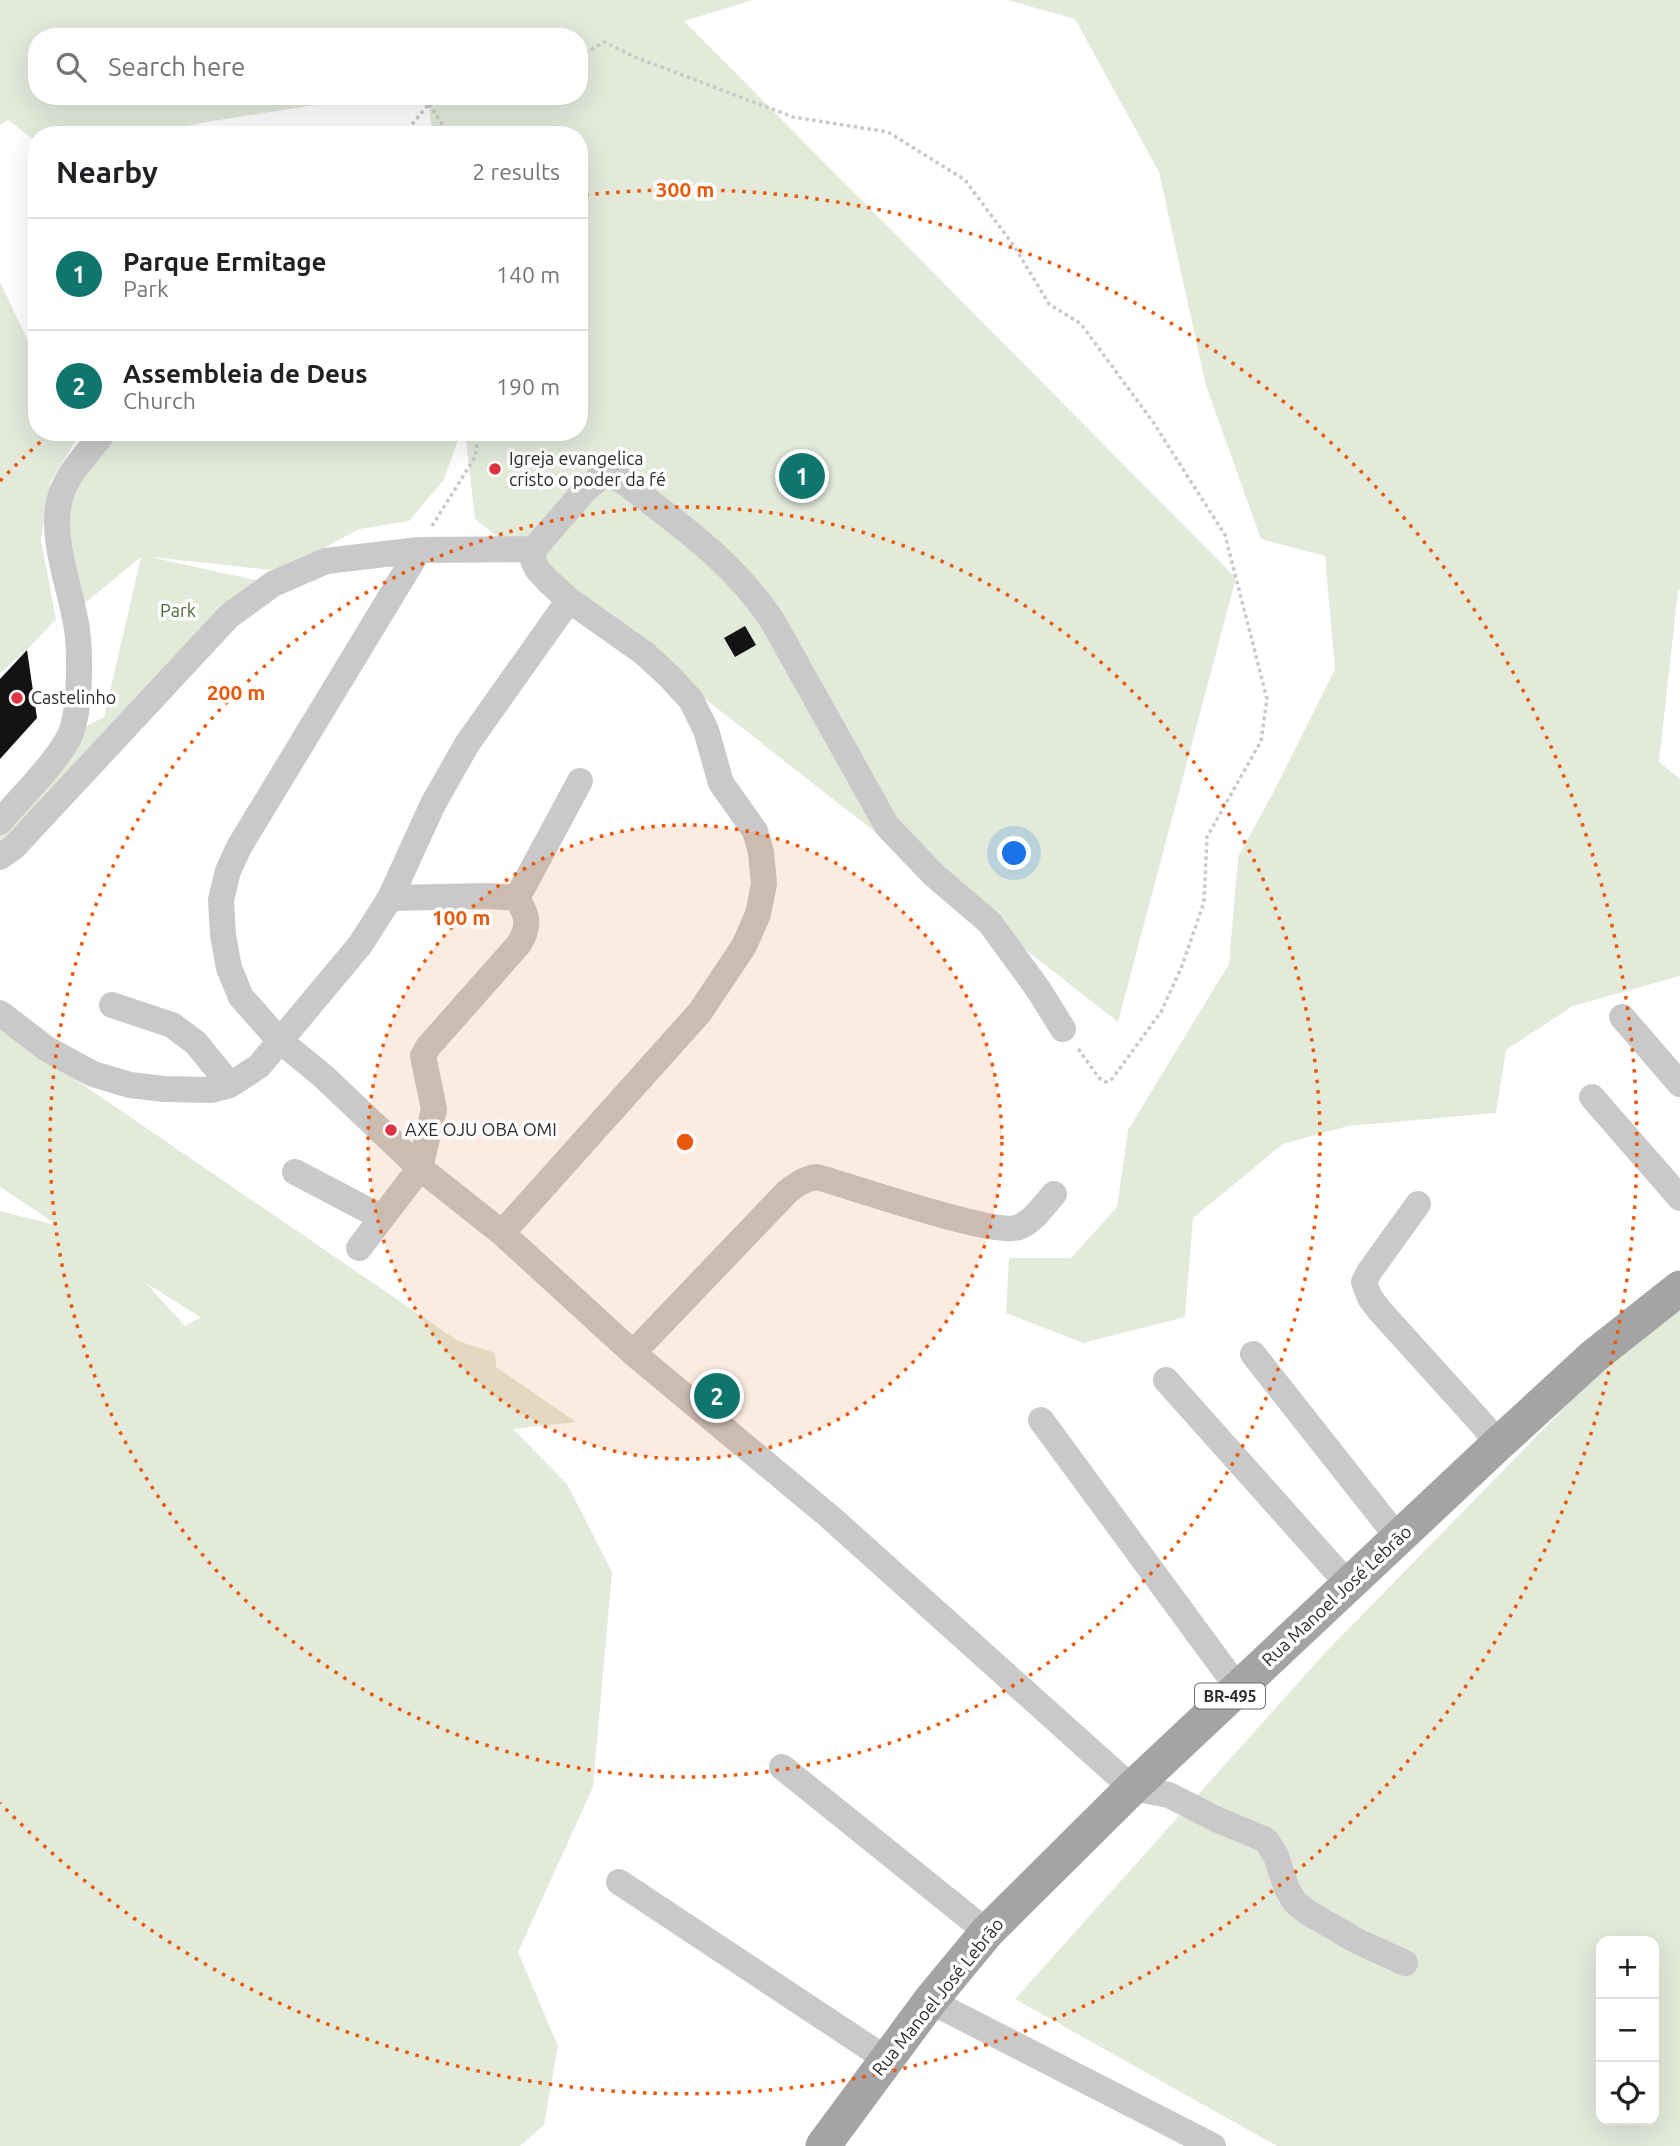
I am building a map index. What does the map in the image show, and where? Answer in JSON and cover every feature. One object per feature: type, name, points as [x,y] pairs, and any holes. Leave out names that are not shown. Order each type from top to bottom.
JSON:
[{"type":"main road","name":"Rua Manoel José Lebrão","points":[[823,2146],[930,2001],[987,1932],[1132,1788],[1497,1445],[1594,1356],[1680,1288]]},
{"type":"street","points":[[0,822],[58,753],[69,735],[77,710],[76,623],[60,549],[57,516],[59,499],[65,484],[97,441]]},
{"type":"street","points":[[502,1233],[700,1012],[744,946],[763,898],[761,852],[755,831],[721,783],[706,730],[691,700],[644,653],[569,600],[537,569],[533,560],[534,550],[586,489],[604,474],[613,475],[627,484],[710,549],[753,592],[772,620],[887,826],[934,875],[990,923],[1063,1028]]},
{"type":"street","points":[[0,857],[14,847],[229,616],[273,584],[326,561],[419,550],[534,550]]},
{"type":"street","points":[[419,550],[228,871],[221,900],[223,935],[229,968],[241,997],[279,1040],[323,1076],[420,1168],[502,1233],[633,1353],[830,1517],[1132,1788],[1169,1795],[1266,1840],[1276,1856],[1287,1889],[1295,1902],[1357,1941],[1405,1963]]},
{"type":"street","points":[[0,1013],[47,1049],[93,1074],[130,1085],[212,1090],[230,1085],[259,1066],[360,945],[390,898],[433,804],[467,744],[569,600]]},
{"type":"street","points":[[517,898],[580,781]]},
{"type":"street","points":[[390,898],[517,898]]},
{"type":"street","points":[[359,1248],[420,1168],[434,1109],[423,1056],[527,932],[528,921],[517,898]]},
{"type":"street","points":[[112,1004],[172,1025],[196,1043],[230,1085]]},
{"type":"street","points":[[1622,1017],[1680,1084]]},
{"type":"street","points":[[1592,1097],[1680,1198]]},
{"type":"street","points":[[295,1172],[381,1217]]},
{"type":"street","points":[[633,1353],[787,1192],[811,1178],[817,1177],[922,1209],[1005,1230],[1019,1227],[1033,1218],[1054,1194]]},
{"type":"street","points":[[1418,1204],[1364,1282],[1380,1311],[1497,1445]]},
{"type":"street","points":[[1253,1354],[1399,1539]]},
{"type":"street","points":[[1166,1380],[1348,1584]]},
{"type":"street","points":[[1041,1420],[1238,1688]]},
{"type":"street","points":[[782,1768],[987,1932]]},
{"type":"street","points":[[618,1882],[886,2059]]},
{"type":"street","points":[[930,2001],[1213,2146]]},
{"type":"path","points":[[588,52],[604,42],[658,66],[793,117],[888,132],[965,180],[1014,246],[1049,304],[1081,324],[1153,422],[1224,535],[1267,699],[1261,741],[1207,837],[1204,902],[1182,966],[1161,1012],[1112,1079],[1106,1082],[1099,1078],[1063,1028]]},
{"type":"path","points":[[411,126],[428,105]]},
{"type":"path","points":[[430,105],[443,126]]},
{"type":"path","points":[[419,550],[475,457],[478,441]]},
{"type":"green space","points":[[0,0],[753,0],[684,21],[1236,578],[1118,1022],[475,519],[466,441],[588,441],[588,126],[431,126],[429,105],[588,105],[588,28],[28,28],[28,105],[316,105],[187,126],[28,126],[28,135],[8,120],[0,125]]},
{"type":"green space","points":[[1007,0],[1680,0],[1680,590],[1659,762],[1680,779],[1680,976],[1573,1006],[1506,1050],[1496,1113],[1348,1126],[1283,1144],[1193,1218],[1185,1317],[1083,1343],[1006,1313],[1009,1258],[1071,1258],[1117,1207],[1128,1130],[1229,964],[1238,857],[1335,669],[1325,556],[1261,539],[1206,386],[1159,172],[1075,19]]},
{"type":"green space","points":[[0,282],[28,341],[28,441],[75,441],[51,481],[41,540],[56,619],[27,650],[0,673]]},
{"type":"green space","name":"Park","points":[[111,441],[458,441],[443,481],[409,521],[359,529],[281,571],[150,557],[273,584],[0,843],[0,833],[70,735],[104,717],[141,557],[80,607],[65,541],[71,494]]},
{"type":"green space","points":[[0,1028],[458,1341],[495,1353],[496,1367],[576,1422],[513,1429],[567,1484],[612,1572],[593,1787],[518,1952],[558,2046],[544,2125],[520,2146],[0,2146],[0,1211],[59,1226],[0,1187]],"holes":[[[146,1283],[200,1317],[185,1326]]]},
{"type":"green space","points":[[1680,1289],[1680,2146],[1277,2146],[1015,1999],[1323,1655]]},
{"type":"building","points":[[745,626],[756,645],[735,657],[724,638]]},
{"type":"building","name":"Castelinho","points":[[27,650],[37,718],[0,759],[0,679]]},
{"type":"place","name":"Igreja evangelica cristo o poder da fé","points":[[495,469]]},
{"type":"place","name":"Parque Ermitage","points":[[802,476]]},
{"type":"place","name":"Castelinho","points":[[17,698]]},
{"type":"place","name":"AXE OJU OBA OMI","points":[[391,1130]]},
{"type":"place","name":"Assembleia de Deus","points":[[717,1396]]}]
